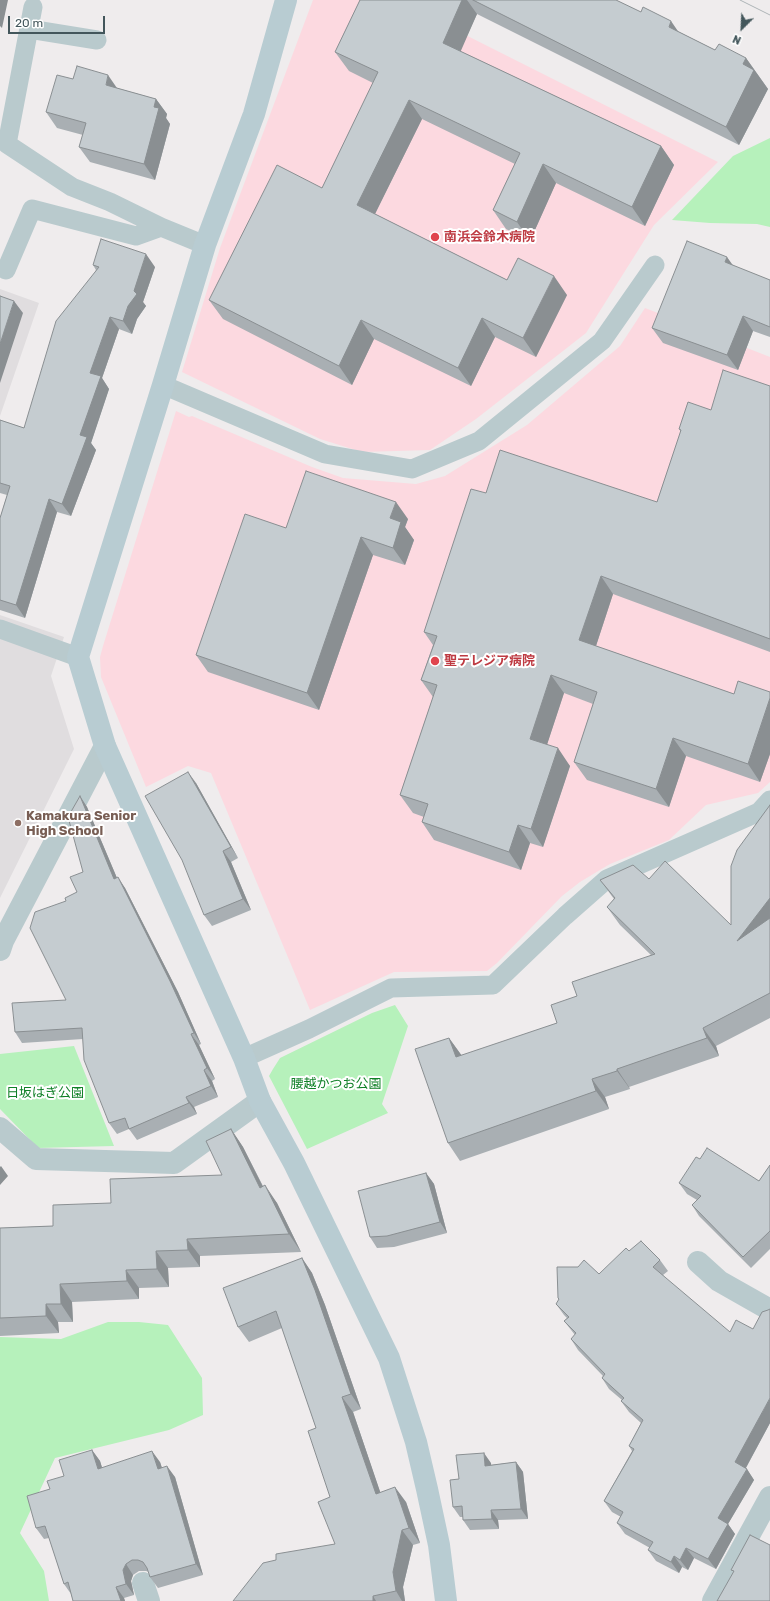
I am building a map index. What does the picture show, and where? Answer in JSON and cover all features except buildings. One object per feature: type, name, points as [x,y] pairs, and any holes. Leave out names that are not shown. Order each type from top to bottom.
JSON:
[{"type":"street","points":[[286,0],[254,114],[206,245],[164,385],[78,657],[105,746],[244,1058],[260,1101],[294,1163],[389,1358],[416,1442],[439,1545],[446,1601]]},
{"type":"street","points":[[1,944],[105,746]]},
{"type":"street","points":[[0,1128],[36,1159],[174,1163],[260,1101]]},
{"type":"street","points":[[698,1262],[719,1281],[770,1310]]},
{"type":"street","points":[[713,1601],[770,1497]]},
{"type":"lane","points":[[33,7],[7,144],[72,187],[110,202],[161,228],[206,245]]},
{"type":"lane","points":[[29,29],[97,40]]},
{"type":"lane","points":[[6,270],[32,209],[136,236],[161,228]]},
{"type":"lane","points":[[164,385],[325,454],[412,469],[479,441],[602,341],[655,265]]},
{"type":"lane","points":[[0,629],[78,657]]},
{"type":"lane","points":[[244,1058],[309,1029],[391,988],[493,985],[565,916],[607,879],[759,812],[770,800]]},
{"type":"shaded area","name":"南浜会鈴木病院","points":[[313,0],[396,0],[718,162],[654,225],[586,333],[476,419],[430,450],[362,452],[320,439],[182,372],[220,248]]},
{"type":"shaded area","points":[[0,289],[39,303],[0,416]]},
{"type":"shaded area","name":"聖テレジア病院","points":[[645,308],[770,357],[770,782],[758,793],[706,805],[669,840],[610,864],[580,882],[562,896],[497,963],[487,971],[394,972],[310,1010],[211,773],[188,766],[146,787],[101,677],[100,657],[103,646],[176,411],[189,417],[192,416],[312,467],[343,478],[416,484],[445,476],[527,425],[620,346]]},
{"type":"shaded area","name":"Kamakura Senior High School","points":[[0,615],[64,637],[51,676],[74,749],[0,898]]},
{"type":"green space","points":[[770,138],[770,227],[757,224],[710,223],[672,220],[733,156]]},
{"type":"green space","name":"腰越かつお公園","points":[[395,1005],[408,1026],[382,1104],[388,1113],[307,1149],[269,1076],[273,1069],[280,1058],[372,1013]]},
{"type":"green space","name":"日坂はぎ公園","points":[[74,1046],[114,1146],[38,1148],[0,1109],[0,1054]]},
{"type":"green space","points":[[108,1322],[139,1322],[168,1325],[202,1378],[203,1415],[169,1430],[55,1458],[20,1533],[44,1571],[49,1601],[0,1601],[0,1337],[61,1339]]},
{"type":"tram line","points":[[740,0],[770,15]]},
{"type":"place","name":"南浜会鈴木病院","points":[[435,237]]},
{"type":"place","name":"聖テレジア病院","points":[[435,661]]},
{"type":"place","name":"Kamakura Senior High School","points":[[18,823]]}]
